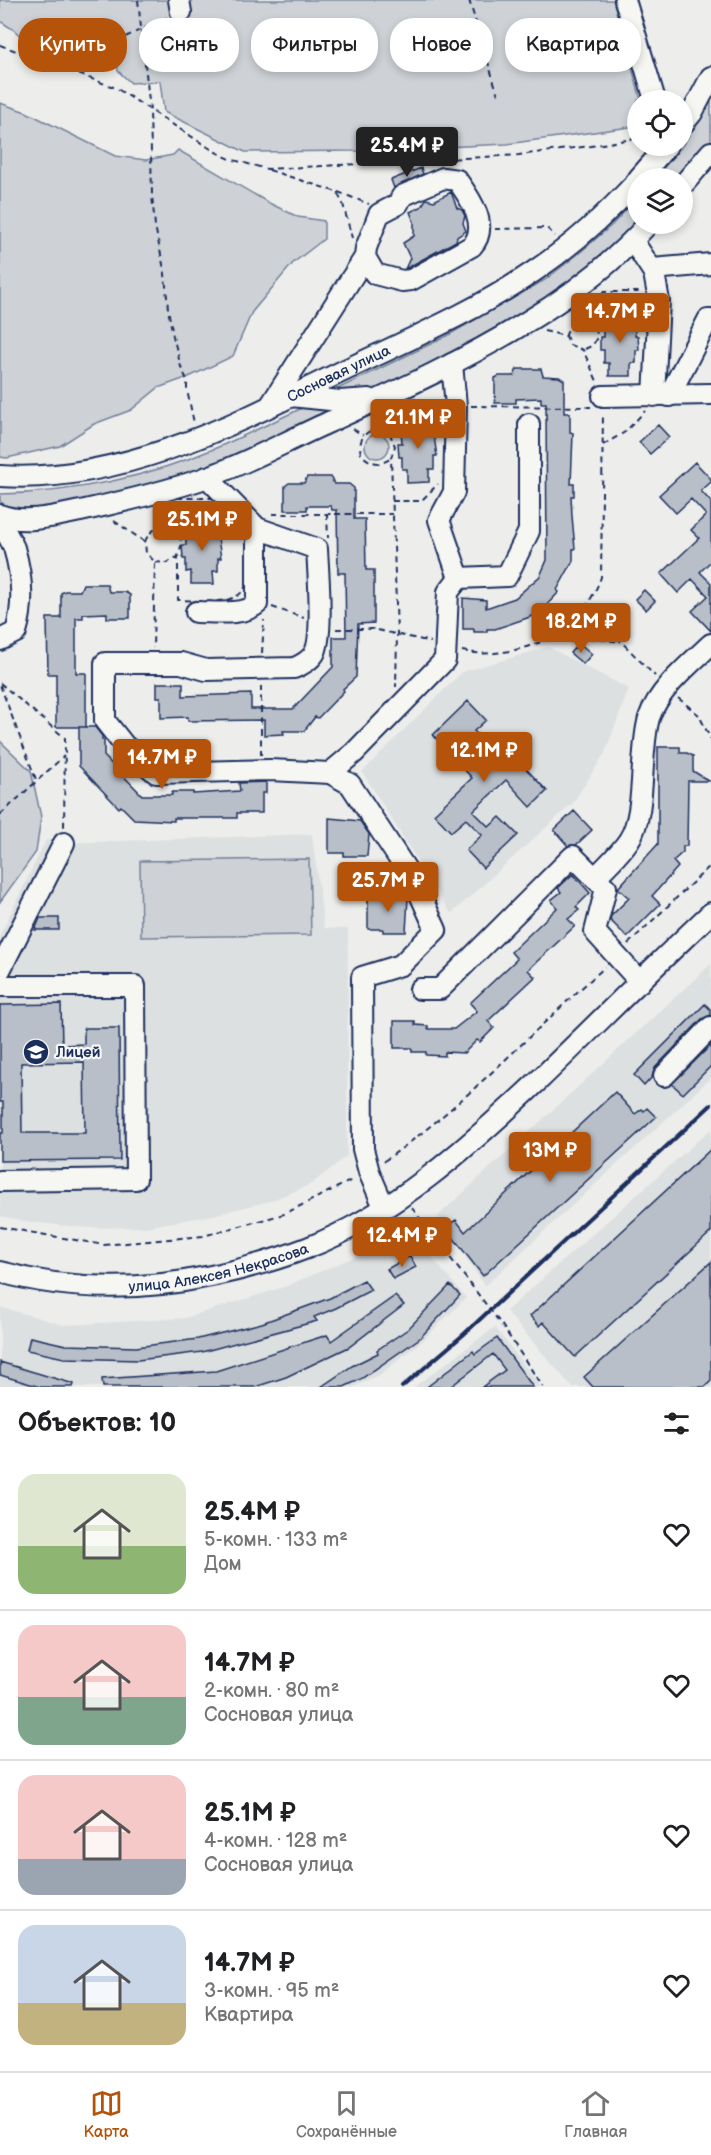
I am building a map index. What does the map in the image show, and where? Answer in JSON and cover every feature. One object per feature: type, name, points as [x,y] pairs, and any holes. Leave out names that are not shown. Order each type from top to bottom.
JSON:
[{"type":"street","points":[[625,0],[652,90]]},
{"type":"street","points":[[693,111],[711,77]]},
{"type":"street","points":[[693,173],[711,152]]},
{"type":"street","name":"Сосновая улица","points":[[648,168],[658,156]]},
{"type":"street","points":[[443,178],[457,180],[478,217],[480,229],[478,239],[472,246],[411,280],[402,281],[375,274],[359,249],[366,248],[379,214],[398,204],[402,196],[443,178]]},
{"type":"street","name":"Сосновая улица","points":[[0,477],[27,477],[88,470],[150,456],[199,439],[432,328],[535,271],[577,240],[627,190]]},
{"type":"street","points":[[0,640],[16,632],[21,615],[20,574],[13,546],[4,531],[0,517],[17,519],[66,514],[119,502],[207,477],[387,402],[536,316],[573,290],[639,234]]},
{"type":"street","points":[[633,241],[652,269],[659,301],[661,396]]},
{"type":"street","points":[[270,406],[359,249]]},
{"type":"street","points":[[652,269],[711,264]]},
{"type":"street","points":[[661,396],[708,320],[711,320]]},
{"type":"street","points":[[452,364],[456,406],[454,492],[439,520],[459,578]]},
{"type":"street","points":[[603,396],[711,394]]},
{"type":"street","points":[[291,396],[340,401],[387,402]]},
{"type":"street","points":[[330,773],[354,753],[445,660],[448,592],[459,578],[507,576],[529,531],[529,424]]},
{"type":"street","points":[[207,477],[262,521],[317,549],[319,624],[314,654],[305,663],[294,668],[206,670],[181,663],[105,663],[105,721],[124,745],[156,773],[270,770],[330,773],[350,784],[415,883],[436,930],[401,965],[362,977],[363,1149],[369,1172],[384,1207]]},
{"type":"street","points":[[196,612],[243,611],[257,604],[262,521]]},
{"type":"street","points":[[595,878],[629,840],[636,825],[645,738],[650,716],[668,689],[711,644]]},
{"type":"street","points":[[0,970],[64,843]]},
{"type":"street","points":[[420,989],[440,989],[573,856],[606,888],[596,932],[640,982]]},
{"type":"street","points":[[375,883],[415,883]]},
{"type":"street","name":"улица Алексея Некрасова","points":[[0,1272],[57,1283],[103,1287],[143,1287],[177,1283],[268,1262],[309,1248],[346,1230],[403,1196],[443,1166],[488,1127],[711,913]]},
{"type":"street","points":[[0,986],[135,986],[136,1167],[136,1179],[0,1181]]},
{"type":"street","points":[[664,1076],[711,1027]]},
{"type":"path","points":[[138,0],[140,18]]},
{"type":"path","points":[[469,0],[498,95]]},
{"type":"path","points":[[160,18],[180,6]]},
{"type":"path","points":[[0,45],[18,52]]},
{"type":"path","points":[[73,72],[116,88],[230,159],[267,169],[372,205]]},
{"type":"path","points":[[146,72],[155,226],[165,274],[173,336],[187,380],[191,414],[199,439]]},
{"type":"path","points":[[267,169],[519,155],[627,140]]},
{"type":"path","points":[[337,192],[359,249]]},
{"type":"path","points":[[588,320],[603,302],[603,292],[657,292]]},
{"type":"path","points":[[329,629],[373,629],[477,654],[518,650],[558,634],[587,607],[596,592],[601,577],[603,396],[583,350],[570,345],[566,336],[572,323],[576,320],[588,320],[595,327],[597,337],[593,345],[583,350]]},
{"type":"path","points":[[536,328],[566,336]]},
{"type":"path","points":[[603,445],[625,432],[661,396]]},
{"type":"path","points":[[387,402],[390,435],[394,446],[391,458],[397,634],[395,711]]},
{"type":"path","points":[[402,406],[456,406]]},
{"type":"path","points":[[348,425],[363,435]]},
{"type":"path","points":[[390,435],[372,430],[363,435],[360,450],[364,458],[377,464],[391,458]]},
{"type":"path","points":[[392,501],[421,501],[442,481]]},
{"type":"path","points":[[177,498],[214,498],[247,529],[246,589],[242,594],[230,599],[178,600],[178,556],[182,543],[179,535],[177,498]]},
{"type":"path","points":[[262,521],[327,514],[392,514]]},
{"type":"path","points":[[327,514],[328,548]]},
{"type":"path","points":[[109,517],[144,542]]},
{"type":"path","points":[[178,556],[167,563],[155,562],[146,553],[144,542],[150,533],[159,528],[171,528],[179,535]]},
{"type":"path","points":[[155,562],[153,645],[155,663]]},
{"type":"path","points":[[587,607],[668,689],[699,715],[711,740]]},
{"type":"path","points":[[558,634],[622,642]]},
{"type":"path","points":[[0,684],[65,738],[64,843]]},
{"type":"path","points":[[0,684],[37,782]]},
{"type":"path","points":[[0,815],[65,755]]},
{"type":"path","points":[[0,1227],[104,1245],[203,1236],[284,1214],[369,1172],[422,1135],[507,1060],[711,866]]},
{"type":"path","points":[[403,1196],[501,1324],[543,1387]]},
{"type":"shaded area","points":[[0,0],[613,0],[618,18],[505,18],[505,72],[633,72],[638,90],[627,90],[627,127],[507,144],[360,151],[245,152],[164,112],[160,81],[131,83],[119,72],[127,72],[127,18],[18,18],[18,34],[0,21]]},
{"type":"shaded area","points":[[711,101],[711,141],[688,168],[663,168],[674,156],[693,156],[693,129]]},
{"type":"shaded area","points":[[0,103],[26,112],[115,156],[146,160],[173,155],[178,150],[269,203],[298,217],[324,221],[324,239],[293,263],[252,312],[233,356],[191,376],[158,388],[131,410],[94,424],[60,446],[7,458],[0,457]]},
{"type":"shaded area","points":[[627,209],[627,234],[565,289],[512,322],[390,388],[370,393],[327,394],[445,337],[545,280],[612,225]]},
{"type":"shaded area","points":[[304,407],[341,407],[219,464],[189,475],[75,504],[23,510],[6,507],[0,501],[0,494],[83,487],[164,467],[216,448]]},
{"type":"shaded area","points":[[377,434],[386,437],[389,446],[386,455],[377,458],[368,455],[365,446],[368,437]]},
{"type":"shaded area","points":[[548,647],[629,689],[605,753],[573,803],[451,914],[362,772],[462,672]]},
{"type":"shaded area","points":[[0,741],[31,771],[41,817],[36,852],[0,902]]},
{"type":"shaded area","points":[[312,834],[324,928],[348,929],[347,1156],[310,1185],[270,1201],[209,1216],[145,1227],[88,1228],[28,1222],[0,1216],[0,935],[46,840],[64,843]]},
{"type":"shaded area","points":[[309,859],[311,935],[141,937],[140,861]]},
{"type":"shaded area","points":[[711,964],[711,1078],[485,1286],[438,1216]]},
{"type":"shaded area","points":[[711,1129],[711,1387],[572,1387],[506,1311]]},
{"type":"shaded area","points":[[408,1229],[466,1298],[422,1341],[381,1374],[354,1387],[0,1387],[0,1307],[64,1325],[185,1318],[284,1287],[354,1257]]},
{"type":"shaded area","points":[[495,1327],[541,1387],[414,1387]]},
{"type":"building","points":[[421,168],[423,174],[394,188],[391,180]]},
{"type":"building","points":[[451,192],[457,208],[462,210],[465,216],[463,223],[466,231],[457,237],[456,241],[405,269],[410,258],[403,243],[414,236],[414,222],[410,212],[421,207],[426,199],[434,201]]},
{"type":"building","points":[[608,312],[631,312],[631,324],[635,324],[635,336],[638,336],[639,350],[636,350],[636,363],[631,363],[631,376],[609,376],[609,363],[604,363],[604,350],[600,350],[600,337],[603,337],[603,324],[608,324]]},
{"type":"building","points":[[517,369],[541,369],[543,376],[559,377],[564,380],[564,413],[570,413],[570,432],[573,433],[571,484],[574,484],[574,496],[571,496],[575,549],[573,549],[573,561],[557,590],[559,592],[541,611],[540,609],[530,617],[495,629],[487,629],[487,632],[474,632],[474,629],[463,629],[463,598],[486,600],[486,608],[515,598],[540,576],[547,560],[546,403],[541,403],[541,398],[516,399],[516,403],[495,403],[495,378],[514,376]]},
{"type":"building","points":[[406,418],[429,418],[429,430],[433,430],[437,456],[434,456],[434,469],[429,469],[429,482],[407,483],[407,469],[402,469],[402,457],[399,457],[398,443],[402,443],[401,431],[406,431]]},
{"type":"building","points":[[658,425],[669,437],[650,454],[639,442]]},
{"type":"building","points":[[695,462],[711,479],[711,482],[701,491],[711,502],[711,561],[700,572],[711,583],[711,631],[692,611],[708,596],[692,579],[678,593],[661,574],[699,538],[691,530],[706,515],[691,499],[676,513],[659,495]]},
{"type":"building","points":[[307,477],[331,477],[334,484],[349,484],[354,488],[354,519],[365,519],[366,570],[374,570],[374,623],[358,624],[356,677],[304,731],[283,731],[284,734],[264,735],[264,720],[188,721],[188,717],[161,718],[161,697],[157,697],[157,683],[183,683],[183,696],[251,694],[251,709],[293,709],[333,667],[333,637],[346,637],[345,573],[338,573],[337,510],[332,510],[331,506],[307,506],[307,510],[285,510],[285,486],[289,483],[304,483]]},
{"type":"building","points":[[190,520],[213,520],[213,532],[217,532],[221,558],[218,558],[218,571],[213,571],[214,584],[191,584],[191,571],[186,572],[186,559],[183,559],[182,545],[186,545],[186,533],[190,533]]},
{"type":"building","points":[[83,584],[107,584],[109,592],[125,592],[130,595],[130,618],[107,618],[107,613],[83,614],[83,618],[76,618],[76,673],[86,673],[86,727],[56,727],[56,674],[48,674],[47,618],[61,618],[61,593],[80,591]]},
{"type":"building","points":[[644,590],[655,601],[646,610],[635,599]]},
{"type":"building","points":[[579,643],[592,654],[583,664],[570,653]]},
{"type":"building","points":[[468,701],[486,720],[474,731],[489,746],[499,736],[547,791],[531,807],[506,780],[473,811],[489,827],[500,817],[518,835],[483,868],[466,850],[482,835],[466,819],[451,832],[434,814],[472,778],[464,769],[480,755],[465,739],[450,753],[433,735]]},
{"type":"building","points":[[79,727],[95,727],[104,740],[104,756],[142,795],[240,791],[239,783],[266,782],[266,793],[262,793],[262,813],[237,813],[237,818],[174,818],[174,821],[134,819],[121,806],[119,808],[79,766]]},
{"type":"building","points":[[658,747],[680,747],[680,753],[693,756],[693,771],[709,781],[688,781],[687,846],[683,846],[683,852],[673,861],[678,867],[652,896],[660,904],[627,937],[610,920],[611,916],[629,898],[618,888],[658,844]]},
{"type":"building","points":[[574,811],[592,830],[576,845],[568,846],[554,830]]},
{"type":"building","points":[[329,818],[360,821],[369,834],[367,856],[344,856],[344,853],[329,853]]},
{"type":"building","points":[[573,874],[590,893],[576,907],[579,910],[568,919],[575,926],[528,970],[535,977],[488,1021],[494,1028],[480,1042],[477,1040],[464,1053],[445,1052],[445,1056],[412,1052],[412,1048],[394,1048],[394,1021],[415,1021],[415,1025],[428,1026],[428,1029],[454,1029],[477,1011],[470,1003],[517,959],[511,952],[557,908],[551,900],[561,892],[558,888]]},
{"type":"building","points":[[368,894],[383,895],[383,897],[408,897],[406,932],[383,932],[383,929],[368,929]]},
{"type":"building","points":[[40,918],[59,918],[59,930],[35,930]]},
{"type":"building","points":[[61,1004],[62,1045],[84,1044],[84,1028],[119,1028],[120,1160],[0,1161],[3,1102],[0,1102],[0,1005]],"holes":[[[84,1062],[85,1133],[22,1133],[21,1063]]]},
{"type":"building","points":[[705,1004],[711,1010],[711,1015],[702,1019],[655,1068],[652,1077],[644,1086],[634,1075]]},
{"type":"building","points":[[711,1045],[711,1066],[683,1094],[672,1084]]},
{"type":"building","points":[[615,1092],[635,1114],[647,1108],[656,1117],[483,1276],[445,1227],[456,1220],[465,1232]]},
{"type":"building","points":[[711,1149],[711,1232],[575,1357],[543,1322],[539,1326],[530,1316]]},
{"type":"building","points":[[410,1256],[416,1267],[393,1279],[387,1269]]},
{"type":"building","points":[[711,1262],[711,1381],[705,1387],[593,1387],[584,1377]]},
{"type":"building","points":[[364,1280],[371,1290],[314,1317],[317,1321],[202,1352],[138,1360],[64,1358],[27,1350],[30,1337],[66,1345],[136,1347],[198,1339],[262,1323],[330,1298]]},
{"type":"building","points":[[450,1285],[460,1295],[420,1338],[361,1379],[344,1387],[321,1387],[352,1366],[378,1353],[377,1350],[408,1329]]},
{"type":"building","points":[[395,1296],[404,1305],[349,1347],[286,1377],[255,1387],[103,1387],[102,1379],[216,1371],[327,1335],[331,1341]]},
{"type":"building","points":[[497,1338],[533,1387],[482,1387],[505,1370],[493,1354],[450,1387],[427,1387],[473,1351],[475,1354]]},
{"type":"building","points":[[0,1362],[74,1384],[73,1387],[40,1387],[0,1375]]},
{"type":"railway","points":[[402,1387],[463,1335],[711,1105]]},
{"type":"place","name":"Лицей","points":[[36,1052]]}]
